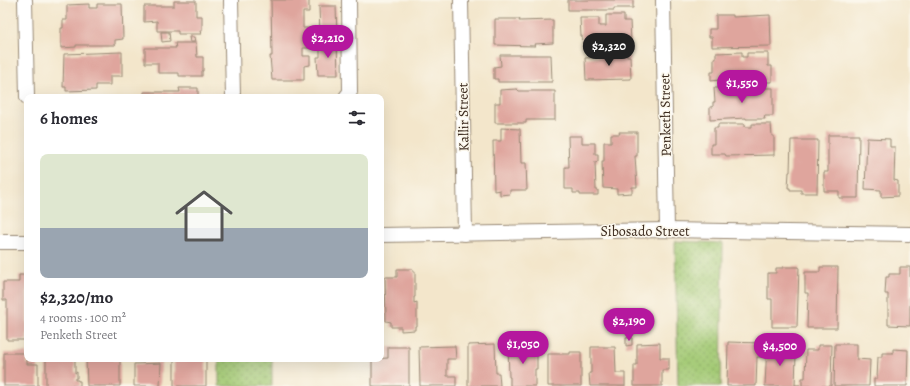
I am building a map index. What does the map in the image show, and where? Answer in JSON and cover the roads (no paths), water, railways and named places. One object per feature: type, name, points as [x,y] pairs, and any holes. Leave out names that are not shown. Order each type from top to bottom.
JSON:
[{"type":"street","points":[[25,0],[27,94]]},
{"type":"street","points":[[231,0],[233,94]]},
{"type":"street","points":[[348,94],[350,92],[349,0]]},
{"type":"street","name":"Kallir Street","points":[[461,0],[465,234]]},
{"type":"street","name":"Penketh Street","points":[[663,0],[667,230]]},
{"type":"street","name":"Sibosado Street","points":[[384,235],[667,230],[910,234]]},
{"type":"street","points":[[0,242],[24,242]]}]
